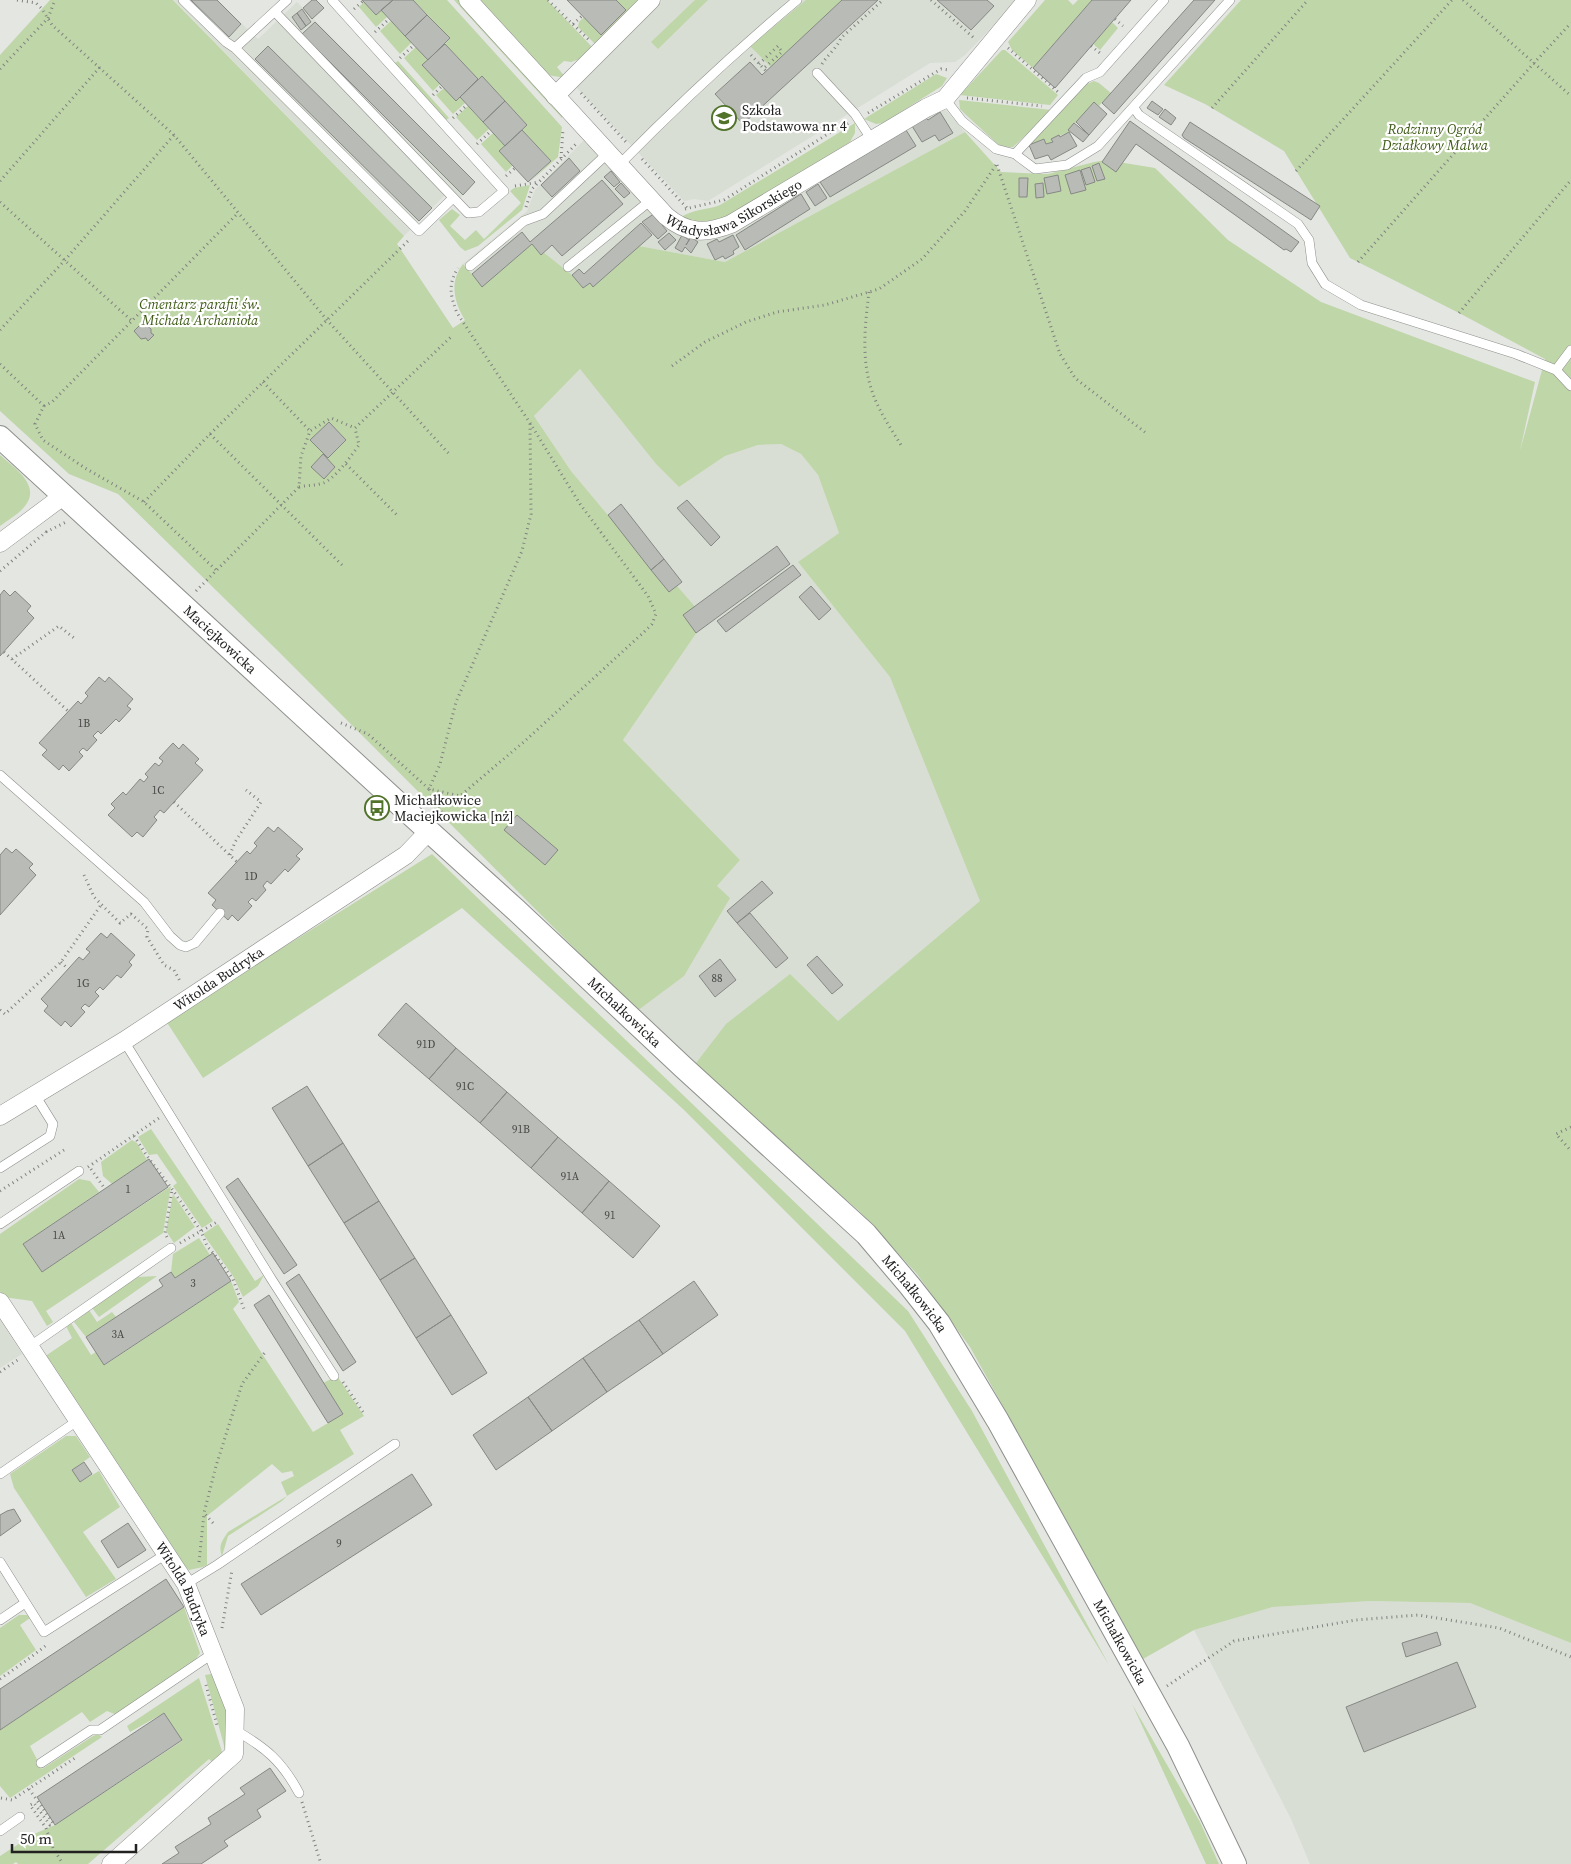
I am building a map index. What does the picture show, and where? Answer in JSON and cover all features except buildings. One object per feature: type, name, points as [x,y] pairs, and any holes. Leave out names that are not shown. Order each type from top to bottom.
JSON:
[{"type":"street","name":"Władysława Sikorskiego","points":[[468,0],[558,100],[676,225],[704,231],[718,229],[731,224],[947,97],[1027,0]]},
{"type":"street","points":[[558,100],[599,52],[651,0]]},
{"type":"street","name":"Maciejkowicka","points":[[0,437],[435,836]]},
{"type":"street","points":[[0,543],[63,496]]},
{"type":"street","name":"Witolda Budryka","points":[[0,1116],[124,1041],[435,836]]},
{"type":"street","name":"Michałkowicka","points":[[435,836],[866,1234],[910,1286],[939,1324],[998,1421],[1178,1746],[1235,1864]]},
{"type":"street","name":"Witolda Budryka","points":[[0,1302],[27,1351],[77,1421],[166,1554],[192,1580],[209,1660],[235,1709],[234,1754],[110,1864]]},
{"type":"lane","points":[[183,0],[226,42],[235,48],[418,230],[453,198]]},
{"type":"lane","points":[[235,48],[287,0]]},
{"type":"lane","points":[[275,12],[468,213],[479,212],[504,191],[332,0]]},
{"type":"lane","points":[[465,265],[524,221],[543,214],[614,159],[673,110],[742,46],[797,0]]},
{"type":"lane","points":[[1014,154],[1086,78],[1100,72],[1164,0]]},
{"type":"lane","points":[[947,97],[962,121],[996,149],[1014,154],[1035,169],[1067,165],[1098,146],[1230,0]]},
{"type":"lane","points":[[817,73],[858,119],[872,140]]},
{"type":"lane","points":[[1134,108],[1139,115],[1298,224],[1309,240],[1312,263],[1325,284],[1361,305],[1516,354],[1556,370],[1571,386]]},
{"type":"lane","points":[[568,267],[651,200]]},
{"type":"lane","points":[[1556,370],[1571,350]]},
{"type":"lane","points":[[0,775],[144,902],[170,936],[180,945],[186,947],[196,943],[220,913]]},
{"type":"lane","points":[[124,1041],[272,1280],[334,1376]]},
{"type":"lane","points":[[0,1168],[50,1136],[53,1124],[36,1095]]},
{"type":"lane","points":[[0,1224],[79,1171]]},
{"type":"lane","points":[[27,1351],[171,1248]]},
{"type":"lane","points":[[0,1474],[77,1421]]},
{"type":"lane","points":[[192,1580],[395,1444]]},
{"type":"lane","points":[[0,1562],[44,1632],[166,1554]]},
{"type":"lane","points":[[0,1620],[25,1603]]},
{"type":"lane","points":[[41,1763],[91,1730],[100,1730],[209,1660]]},
{"type":"lane","points":[[235,1729],[262,1746],[288,1773],[299,1793]]},
{"type":"lane","points":[[0,1831],[20,1817]]},
{"type":"path","points":[[18,0],[34,2],[52,25],[174,135],[327,320],[450,455]]},
{"type":"path","points":[[0,69],[48,18],[55,0]]},
{"type":"path","points":[[548,0],[599,52]]},
{"type":"path","points":[[817,73],[828,54],[839,44],[842,38],[883,0]]},
{"type":"path","points":[[931,0],[978,42]]},
{"type":"path","points":[[1212,108],[1308,0]]},
{"type":"path","points":[[1296,171],[1452,0]]},
{"type":"path","points":[[1463,0],[1571,96]]},
{"type":"path","points":[[358,5],[363,1]]},
{"type":"path","points":[[573,24],[582,16]]},
{"type":"path","points":[[376,32],[389,18]]},
{"type":"path","points":[[1115,19],[1122,24]]},
{"type":"path","points":[[1117,33],[1129,19]]},
{"type":"path","points":[[1358,262],[1571,23]]},
{"type":"path","points":[[399,58],[414,45]]},
{"type":"path","points":[[742,46],[759,64],[765,70],[782,52],[778,46],[759,64]]},
{"type":"path","points":[[1006,46],[1062,96]]},
{"type":"path","points":[[1091,46],[1098,52]]},
{"type":"path","points":[[1095,59],[1106,46]]},
{"type":"path","points":[[0,181],[100,67]]},
{"type":"path","points":[[672,221],[685,209],[724,200],[834,130],[858,119],[941,69],[967,74]]},
{"type":"path","points":[[437,91],[442,86]]},
{"type":"path","points":[[947,97],[1044,106]]},
{"type":"path","points":[[558,100],[564,132],[561,159]]},
{"type":"path","points":[[453,118],[467,105]]},
{"type":"path","points":[[477,145],[491,131]]},
{"type":"path","points":[[524,211],[532,189],[589,132]]},
{"type":"path","points":[[0,330],[65,260],[174,135]]},
{"type":"path","points":[[672,366],[705,342],[746,322],[777,312],[825,305],[879,289],[922,259],[965,211],[997,164],[1060,354],[1075,378],[1146,433]]},
{"type":"path","points":[[511,172],[515,168]]},
{"type":"path","points":[[1459,313],[1571,180]]},
{"type":"path","points":[[0,202],[132,321]]},
{"type":"path","points":[[216,570],[144,502],[85,468],[43,440],[35,424],[44,406],[52,402],[238,213]]},
{"type":"path","points":[[144,502],[210,434],[418,230]]},
{"type":"path","points":[[429,789],[460,796],[526,740],[643,633],[652,624],[656,614],[648,596],[580,504],[530,422],[457,312],[450,297],[452,277],[465,265]]},
{"type":"path","points":[[869,292],[866,322],[866,371],[881,413],[901,445]]},
{"type":"path","points":[[355,428],[452,336]]},
{"type":"path","points":[[0,364],[44,406]]},
{"type":"path","points":[[263,382],[310,431]]},
{"type":"path","points":[[299,487],[301,456],[310,431],[331,418],[355,428]]},
{"type":"path","points":[[429,789],[440,764],[456,702],[522,551],[531,514],[530,422]]},
{"type":"path","points":[[192,595],[299,487],[307,484],[324,483],[346,464],[359,445],[355,428]]},
{"type":"path","points":[[210,434],[344,567]]},
{"type":"path","points":[[346,464],[400,517]]},
{"type":"path","points":[[0,571],[46,532],[41,527]]},
{"type":"path","points":[[12,660],[59,626],[74,638]]},
{"type":"path","points":[[4,652],[68,711]]},
{"type":"path","points":[[334,720],[368,734],[429,789],[442,812]]},
{"type":"path","points":[[230,855],[235,842],[260,802],[246,790]]},
{"type":"path","points":[[174,802],[237,862]]},
{"type":"path","points":[[84,875],[94,897],[120,923],[130,914],[148,929],[147,938],[164,964],[174,970],[181,983]]},
{"type":"path","points":[[0,1010],[5,1014],[60,962],[101,905]]},
{"type":"path","points":[[60,962],[68,969]]},
{"type":"path","points":[[79,1171],[168,1112]]},
{"type":"path","points":[[1571,1127],[1556,1134],[1571,1151]]},
{"type":"path","points":[[134,1136],[146,1156],[201,1231],[207,1246],[233,1279],[244,1309]]},
{"type":"path","points":[[0,1191],[64,1150]]},
{"type":"path","points":[[89,1166],[105,1188]]},
{"type":"path","points":[[172,1189],[165,1233],[171,1248],[217,1222]]},
{"type":"path","points":[[192,1580],[204,1513],[216,1466],[242,1384],[266,1350]]},
{"type":"path","points":[[0,1372],[27,1351]]},
{"type":"path","points":[[334,1376],[338,1374],[365,1415]]},
{"type":"path","points":[[204,1513],[213,1523]]},
{"type":"path","points":[[226,1761],[209,1660],[235,1552]]},
{"type":"path","points":[[1165,1688],[1234,1641],[1356,1620],[1418,1615],[1500,1628],[1571,1657]]},
{"type":"path","points":[[0,1678],[51,1641],[51,1628]]},
{"type":"path","points":[[30,1789],[53,1823],[50,1825],[34,1803],[30,1805],[46,1828],[53,1848],[63,1864]]},
{"type":"path","points":[[299,1793],[321,1864]]},
{"type":"shaded area","points":[[174,0],[217,0],[258,39],[297,2],[475,182],[455,204],[446,194],[404,236]]},
{"type":"shaded area","name":"Szkoła Podstawowa nr 4","points":[[662,0],[1018,0],[965,55],[955,62],[930,63],[708,201],[694,199],[684,201],[575,86]]},
{"type":"shaded area","points":[[943,107],[965,132],[725,262],[639,246],[583,288],[572,275],[543,253],[482,287],[463,264],[527,211],[535,190],[586,138],[679,233]]},
{"type":"shaded area","points":[[580,369],[656,464],[679,487],[725,456],[758,445],[781,444],[801,454],[818,475],[839,533],[798,562],[890,677],[981,901],[837,1022],[693,1067],[637,1011],[717,886],[740,860],[623,740],[706,619],[650,555],[607,514],[571,471],[534,416]]},
{"type":"shaded area","points":[[0,1320],[22,1354],[0,1368]]},
{"type":"shaded area","points":[[1370,1601],[1470,1603],[1571,1643],[1571,1864],[1310,1864],[1291,1819],[1194,1630],[1273,1607]]},
{"type":"green space","points":[[50,0],[173,0],[404,236],[397,244],[453,328],[465,320],[458,306],[455,292],[456,278],[463,264],[482,286],[532,244],[540,254],[543,252],[572,275],[583,288],[639,246],[725,262],[965,132],[1001,172],[1048,174],[1106,160],[1155,168],[1228,240],[1321,302],[1535,382],[1520,451],[1545,359],[1350,258],[1284,151],[1205,104],[1164,85],[1241,0],[1571,0],[1571,1643],[1470,1603],[1370,1601],[1273,1607],[1194,1630],[1143,1659],[970,1347],[917,1274],[858,1210],[693,1067],[726,1024],[790,974],[838,1021],[980,901],[890,677],[798,562],[839,533],[818,475],[801,454],[781,444],[758,445],[725,456],[679,487],[656,464],[580,369],[534,416],[571,471],[607,514],[650,555],[706,619],[623,740],[740,860],[717,886],[730,898],[684,976],[637,1011],[278,651],[118,494],[69,474],[0,411],[0,55]]},
{"type":"green space","points":[[413,0],[447,0],[562,127],[558,157],[531,181],[551,161],[522,130],[527,125],[482,76],[478,79],[445,44],[450,38]]},
{"type":"green space","points":[[454,0],[461,0],[562,112],[562,118]]},
{"type":"green space","points":[[478,0],[547,0],[595,50],[583,60],[564,61],[557,67],[566,78],[547,75]]},
{"type":"green space","points":[[616,0],[639,0],[599,48],[578,27],[579,22],[584,17],[601,34],[626,10]]},
{"type":"green space","points":[[695,0],[708,0],[658,49],[651,42]]},
{"type":"green space","points":[[806,0],[842,0],[771,67],[750,46]]},
{"type":"green space","points":[[1045,0],[1068,0],[1073,5],[1078,0],[1092,0],[1033,68],[1012,50],[1008,42]]},
{"type":"green space","points":[[364,2],[376,15],[381,10],[387,17],[376,27],[359,7]]},
{"type":"green space","points":[[391,21],[412,42],[400,54],[380,31]]},
{"type":"green space","points":[[1112,22],[1118,28],[1100,50],[1093,44]]},
{"type":"green space","points":[[416,47],[428,60],[440,84],[433,91],[404,58]]},
{"type":"green space","points":[[1002,50],[1005,50],[1058,95],[1050,105],[960,95]]},
{"type":"green space","points":[[398,61],[449,118],[446,120],[395,63]]},
{"type":"green space","points":[[936,74],[947,78],[942,86],[883,123],[876,124],[864,119]]},
{"type":"green space","points":[[1094,81],[1111,93],[1099,106],[1094,102],[1069,132],[1052,139],[1053,142],[1046,144],[1044,139],[1029,145],[1087,84]]},
{"type":"green space","points":[[444,88],[455,100],[460,97],[465,103],[453,114],[436,95]]},
{"type":"green space","points":[[959,100],[1052,110],[1013,147],[1002,148],[960,109]]},
{"type":"green space","points":[[468,106],[489,129],[477,140],[456,117]]},
{"type":"green space","points":[[855,123],[855,133],[850,142],[724,221],[707,224],[680,218],[689,213],[720,205]]},
{"type":"green space","points":[[493,133],[505,146],[500,151],[513,165],[506,172],[481,144]]},
{"type":"green space","points":[[530,185],[522,210],[478,246],[465,251],[439,220],[452,209],[460,215],[450,226],[465,240],[476,230],[484,239],[521,203],[510,191],[514,188]]},
{"type":"green space","points":[[0,455],[24,477],[30,491],[29,498],[23,509],[0,526]]},
{"type":"green space","points":[[432,854],[908,1311],[972,1411],[1109,1665],[905,1331],[683,1109],[462,908],[203,1078],[166,1021]]},
{"type":"green space","points":[[151,1129],[213,1221],[202,1228],[173,1186],[177,1183],[157,1154],[149,1155],[138,1137]]},
{"type":"green space","points":[[132,1140],[137,1143],[147,1160],[112,1184],[103,1176],[101,1162]]},
{"type":"green space","points":[[79,1179],[90,1181],[99,1192],[23,1244],[42,1272],[171,1186],[163,1233],[46,1311],[53,1322],[47,1326],[32,1301],[3,1297],[0,1291],[0,1234]]},
{"type":"green space","points":[[173,1194],[195,1227],[174,1243],[166,1231]]},
{"type":"green space","points":[[218,1224],[255,1281],[264,1275],[258,1286],[243,1297],[233,1276],[203,1234]]},
{"type":"green space","points":[[199,1238],[210,1255],[175,1278],[171,1272],[173,1254]]},
{"type":"green space","points":[[157,1276],[99,1317],[92,1308],[138,1277]]},
{"type":"green space","points":[[231,1281],[239,1302],[233,1309],[313,1432],[343,1414],[323,1383],[337,1376],[364,1416],[340,1430],[354,1454],[287,1496],[281,1482],[294,1476],[292,1471],[282,1473],[272,1464],[207,1516],[207,1565],[189,1570],[177,1560],[44,1357],[72,1338],[66,1326],[71,1323],[91,1355],[96,1352],[105,1365]]},
{"type":"green space","points":[[89,1310],[97,1322],[112,1312],[116,1317],[86,1337],[74,1322]]},
{"type":"green space","points":[[66,1436],[76,1436],[90,1457],[72,1470],[80,1482],[99,1471],[120,1507],[83,1532],[116,1579],[86,1597],[14,1488],[10,1474]]},
{"type":"green space","points":[[287,1496],[228,1536],[222,1556],[222,1541],[228,1532]]},
{"type":"green space","points":[[184,1607],[200,1653],[192,1665],[117,1715],[107,1711],[90,1722],[82,1712],[30,1746],[42,1769],[93,1736],[98,1734],[102,1737],[10,1798],[0,1786],[0,1730]]},
{"type":"green space","points":[[19,1615],[27,1615],[30,1618],[20,1625],[36,1650],[0,1676],[0,1628]]},
{"type":"green space","points":[[211,1674],[217,1679],[230,1716],[226,1753],[205,1675]]},
{"type":"green space","points":[[199,1678],[224,1758],[215,1765],[209,1759],[88,1864],[18,1864],[16,1862],[13,1864],[0,1864],[0,1856],[34,1834],[55,1825],[182,1741],[164,1713],[130,1732],[127,1726]]},
{"type":"green space","points":[[1132,1704],[1200,1822],[1219,1864],[1206,1864]]},
{"type":"place","name":"Szkoła Podstawowa nr 4","points":[[724,118]]},
{"type":"place","name":"Michałkowice Maciejkowicka [nż]","points":[[377,808]]},
{"type":"park label","name":"Rodzinny Ogród Działkowy Malwa","points":[[1435,138]]},
{"type":"park label","name":"Cmentarz parafii św. Michała Archanioła","points":[[200,312]]}]
